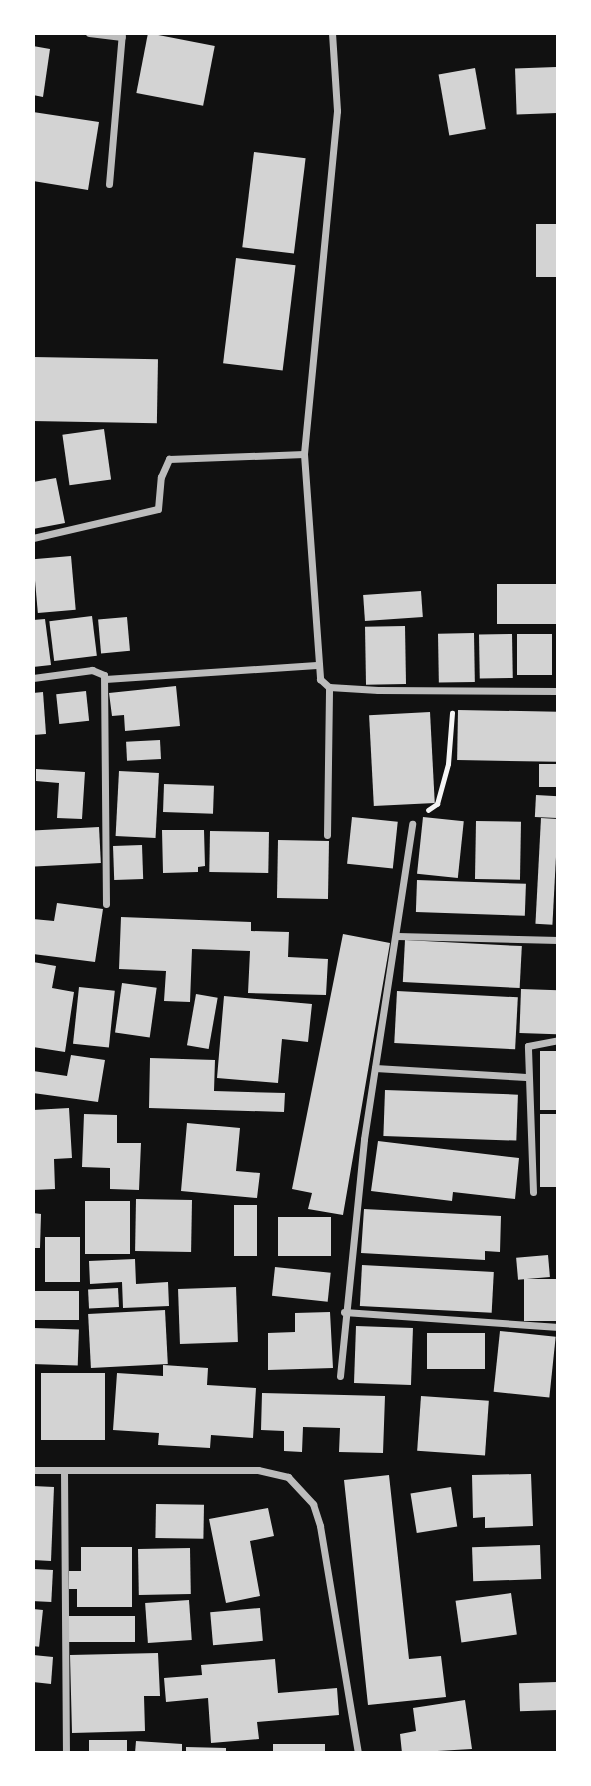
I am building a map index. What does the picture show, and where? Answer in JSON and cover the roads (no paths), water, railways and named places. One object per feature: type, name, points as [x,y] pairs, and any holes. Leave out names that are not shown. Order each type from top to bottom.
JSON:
[{"type":"street","points":[[89,33],[122,35],[110,184]]},
{"type":"street","points":[[332,33],[337,111],[304,454],[320,679],[329,687],[558,691]]},
{"type":"street","points":[[33,538],[158,509],[160,477],[169,459],[304,454]]},
{"type":"street","points":[[104,679],[317,664]]},
{"type":"street","points":[[33,678],[97,670],[104,679],[106,904]]},
{"type":"street","points":[[327,835],[329,687]]},
{"type":"street","points":[[340,1376],[344,1311],[375,1068],[412,824]]},
{"type":"street","points":[[397,936],[558,940]]},
{"type":"street","points":[[533,1192],[526,1077],[528,1046],[558,1040]]},
{"type":"street","points":[[375,1068],[526,1077]]},
{"type":"street","points":[[344,1311],[558,1327]]},
{"type":"street","points":[[33,1470],[258,1470],[288,1477],[313,1503],[320,1526],[358,1753]]},
{"type":"street","points":[[64,1470],[66,1753]]}]
